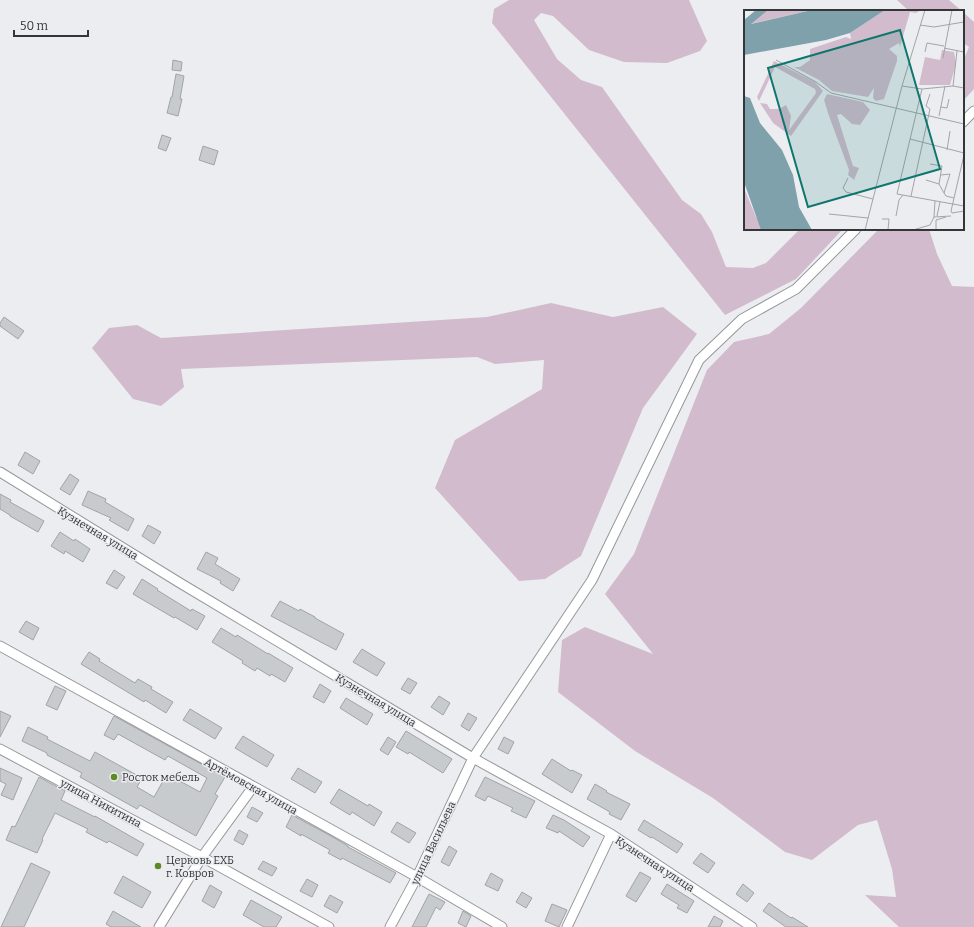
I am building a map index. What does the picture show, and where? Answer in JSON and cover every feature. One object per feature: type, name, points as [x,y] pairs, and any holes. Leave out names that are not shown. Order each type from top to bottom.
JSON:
[{"type":"street","points":[[964,121],[974,111]]},
{"type":"street","name":"улица Васильева","points":[[390,927],[417,877],[473,758],[592,580],[698,360],[742,319],[796,289],[855,230]]},
{"type":"street","name":"Кузнечная улица","points":[[0,472],[180,583],[473,758],[610,834],[752,927]]},
{"type":"street","name":"Артёмовская улица","points":[[0,646],[417,877],[502,927]]},
{"type":"street","name":"улица Никитина","points":[[0,749],[329,927]]},
{"type":"street","points":[[159,927],[202,857],[253,787]]},
{"type":"street","points":[[566,927],[610,834]]},
{"type":"shaded area","points":[[509,0],[689,0],[707,41],[700,51],[667,63],[624,62],[589,50],[553,16],[541,13],[534,20],[557,59],[581,80],[602,87],[682,200],[701,214],[712,232],[726,267],[753,268],[766,263],[799,230],[842,230],[796,279],[725,315],[492,23],[494,9]]},
{"type":"shaded area","points":[[897,0],[949,0],[961,10],[908,10]]},
{"type":"shaded area","points":[[964,13],[974,22],[974,89],[964,100],[964,59],[969,47],[964,44]]},
{"type":"shaded area","points":[[878,230],[929,230],[937,254],[952,286],[974,287],[974,927],[899,927],[865,895],[896,897],[892,869],[877,820],[858,825],[812,860],[785,852],[713,798],[635,751],[558,692],[562,640],[585,627],[653,654],[605,594],[634,554],[707,370],[734,342],[769,334],[801,308]]},
{"type":"shaded area","points":[[551,303],[613,317],[663,307],[697,334],[643,408],[581,556],[545,579],[519,581],[435,488],[455,440],[542,389],[544,360],[495,364],[477,357],[181,369],[184,387],[161,406],[133,399],[92,348],[109,328],[137,325],[161,338],[487,317]]},
{"type":"building","points":[[173,60],[182,62],[181,71],[172,70]]},
{"type":"building","points":[[176,74],[184,76],[180,99],[182,99],[178,116],[167,113],[172,97]]},
{"type":"building","points":[[162,135],[171,138],[166,151],[158,148]]},
{"type":"building","points":[[203,146],[218,151],[214,165],[199,160]]},
{"type":"building","points":[[4,317],[24,331],[18,339],[0,326],[0,323]]},
{"type":"building","points":[[25,452],[40,461],[33,474],[18,465]]},
{"type":"building","points":[[70,474],[79,480],[70,495],[60,489]]},
{"type":"building","points":[[88,491],[106,499],[105,502],[134,519],[128,531],[109,520],[111,518],[82,505]]},
{"type":"building","points":[[0,494],[11,500],[10,502],[44,521],[38,532],[0,509]]},
{"type":"building","points":[[148,525],[161,532],[154,544],[142,536]]},
{"type":"building","points":[[60,532],[74,541],[75,539],[90,549],[83,562],[65,551],[64,554],[51,546]]},
{"type":"building","points":[[206,552],[218,558],[215,564],[240,579],[233,591],[220,583],[221,581],[197,569]]},
{"type":"building","points":[[114,570],[125,577],[117,589],[106,583]]},
{"type":"building","points":[[142,579],[191,611],[192,609],[205,616],[197,630],[133,594]]},
{"type":"building","points":[[280,601],[299,611],[300,609],[344,634],[336,650],[271,616]]},
{"type":"building","points":[[26,621],[39,628],[33,640],[19,632]]},
{"type":"building","points":[[221,628],[236,637],[237,635],[293,668],[285,682],[271,674],[270,676],[257,668],[255,671],[242,663],[243,661],[212,642]]},
{"type":"building","points":[[362,649],[385,663],[377,676],[353,662]]},
{"type":"building","points":[[89,652],[100,659],[99,661],[135,683],[138,679],[152,687],[151,689],[173,702],[166,713],[145,700],[144,702],[81,664]]},
{"type":"building","points":[[408,678],[417,683],[410,694],[401,689]]},
{"type":"building","points":[[320,684],[331,691],[324,703],[313,697]]},
{"type":"building","points":[[55,686],[66,691],[57,710],[46,705]]},
{"type":"building","points":[[439,696],[450,703],[443,715],[431,707]]},
{"type":"building","points":[[346,698],[373,714],[367,725],[340,708]]},
{"type":"building","points":[[190,709],[222,728],[215,739],[183,720]]},
{"type":"building","points":[[0,711],[11,716],[0,737]]},
{"type":"building","points":[[468,713],[477,718],[469,731],[461,726]]},
{"type":"building","points":[[114,716],[225,777],[215,794],[218,796],[196,836],[140,805],[137,809],[80,777],[82,773],[22,741],[28,727],[48,737],[47,739],[90,761],[95,752],[142,778],[137,787],[154,797],[167,774],[200,792],[207,778],[168,756],[165,760],[118,734],[114,740],[104,735]]},
{"type":"building","points":[[406,731],[452,759],[443,773],[409,752],[408,754],[396,747]]},
{"type":"building","points":[[243,736],[274,755],[267,767],[235,748]]},
{"type":"building","points":[[388,737],[396,742],[388,755],[380,750]]},
{"type":"building","points":[[504,737],[514,742],[508,754],[498,749]]},
{"type":"building","points":[[552,759],[571,771],[572,770],[582,775],[572,793],[542,774]]},
{"type":"building","points":[[0,768],[22,778],[13,800],[1,795],[6,784],[0,781]]},
{"type":"building","points":[[298,768],[322,782],[315,793],[291,779]]},
{"type":"building","points":[[39,777],[65,791],[61,800],[95,816],[144,844],[137,856],[109,841],[107,843],[86,832],[88,829],[55,813],[37,853],[6,840],[12,826],[15,827]]},
{"type":"building","points":[[485,777],[535,801],[526,818],[511,811],[513,808],[488,796],[485,801],[475,796]]},
{"type":"building","points":[[595,784],[607,791],[606,792],[630,804],[621,820],[609,814],[610,812],[587,799]]},
{"type":"building","points":[[339,789],[368,806],[369,804],[382,812],[374,826],[352,812],[350,815],[330,803]]},
{"type":"building","points":[[252,807],[263,813],[257,822],[247,817]]},
{"type":"building","points":[[292,815],[396,873],[390,883],[342,858],[341,860],[328,853],[330,850],[286,827]]},
{"type":"building","points":[[553,815],[564,820],[590,837],[583,847],[559,831],[558,833],[546,828]]},
{"type":"building","points":[[644,820],[683,844],[677,853],[638,830]]},
{"type":"building","points":[[397,822],[416,833],[409,843],[391,832]]},
{"type":"building","points":[[239,830],[248,835],[243,845],[234,840]]},
{"type":"building","points":[[449,846],[457,851],[449,866],[441,862]]},
{"type":"building","points":[[701,853],[715,863],[708,873],[693,863]]},
{"type":"building","points":[[263,861],[277,868],[272,876],[258,869]]},
{"type":"building","points":[[31,863],[50,872],[24,927],[1,927]]},
{"type":"building","points":[[640,872],[651,878],[636,902],[626,896]]},
{"type":"building","points":[[491,873],[503,880],[498,891],[485,885]]},
{"type":"building","points":[[123,876],[151,892],[142,908],[114,893]]},
{"type":"building","points":[[307,879],[318,885],[312,897],[300,891]]},
{"type":"building","points":[[667,884],[694,901],[687,913],[677,908],[679,905],[661,894]]},
{"type":"building","points":[[743,884],[754,893],[747,902],[736,894]]},
{"type":"building","points":[[210,885],[222,892],[214,908],[202,901]]},
{"type":"building","points":[[522,892],[532,898],[526,908],[516,902]]},
{"type":"building","points":[[429,894],[445,902],[440,910],[436,907],[426,927],[412,927]]},
{"type":"building","points":[[330,895],[343,902],[337,913],[324,906]]},
{"type":"building","points":[[251,900],[282,917],[276,927],[264,927],[243,915]]},
{"type":"building","points":[[769,903],[791,918],[792,917],[808,927],[786,927],[763,911]]},
{"type":"building","points":[[552,904],[567,910],[559,927],[545,921]]},
{"type":"building","points":[[113,911],[141,927],[111,927],[106,924]]},
{"type":"building","points":[[463,911],[471,916],[466,927],[458,923]]},
{"type":"building","points":[[714,916],[723,921],[720,927],[708,927]]},
{"type":"place","name":"Росток мебель","points":[[114,777]]},
{"type":"place","name":"Церковь ЕХБ г. Ковров","points":[[158,866]]}]
